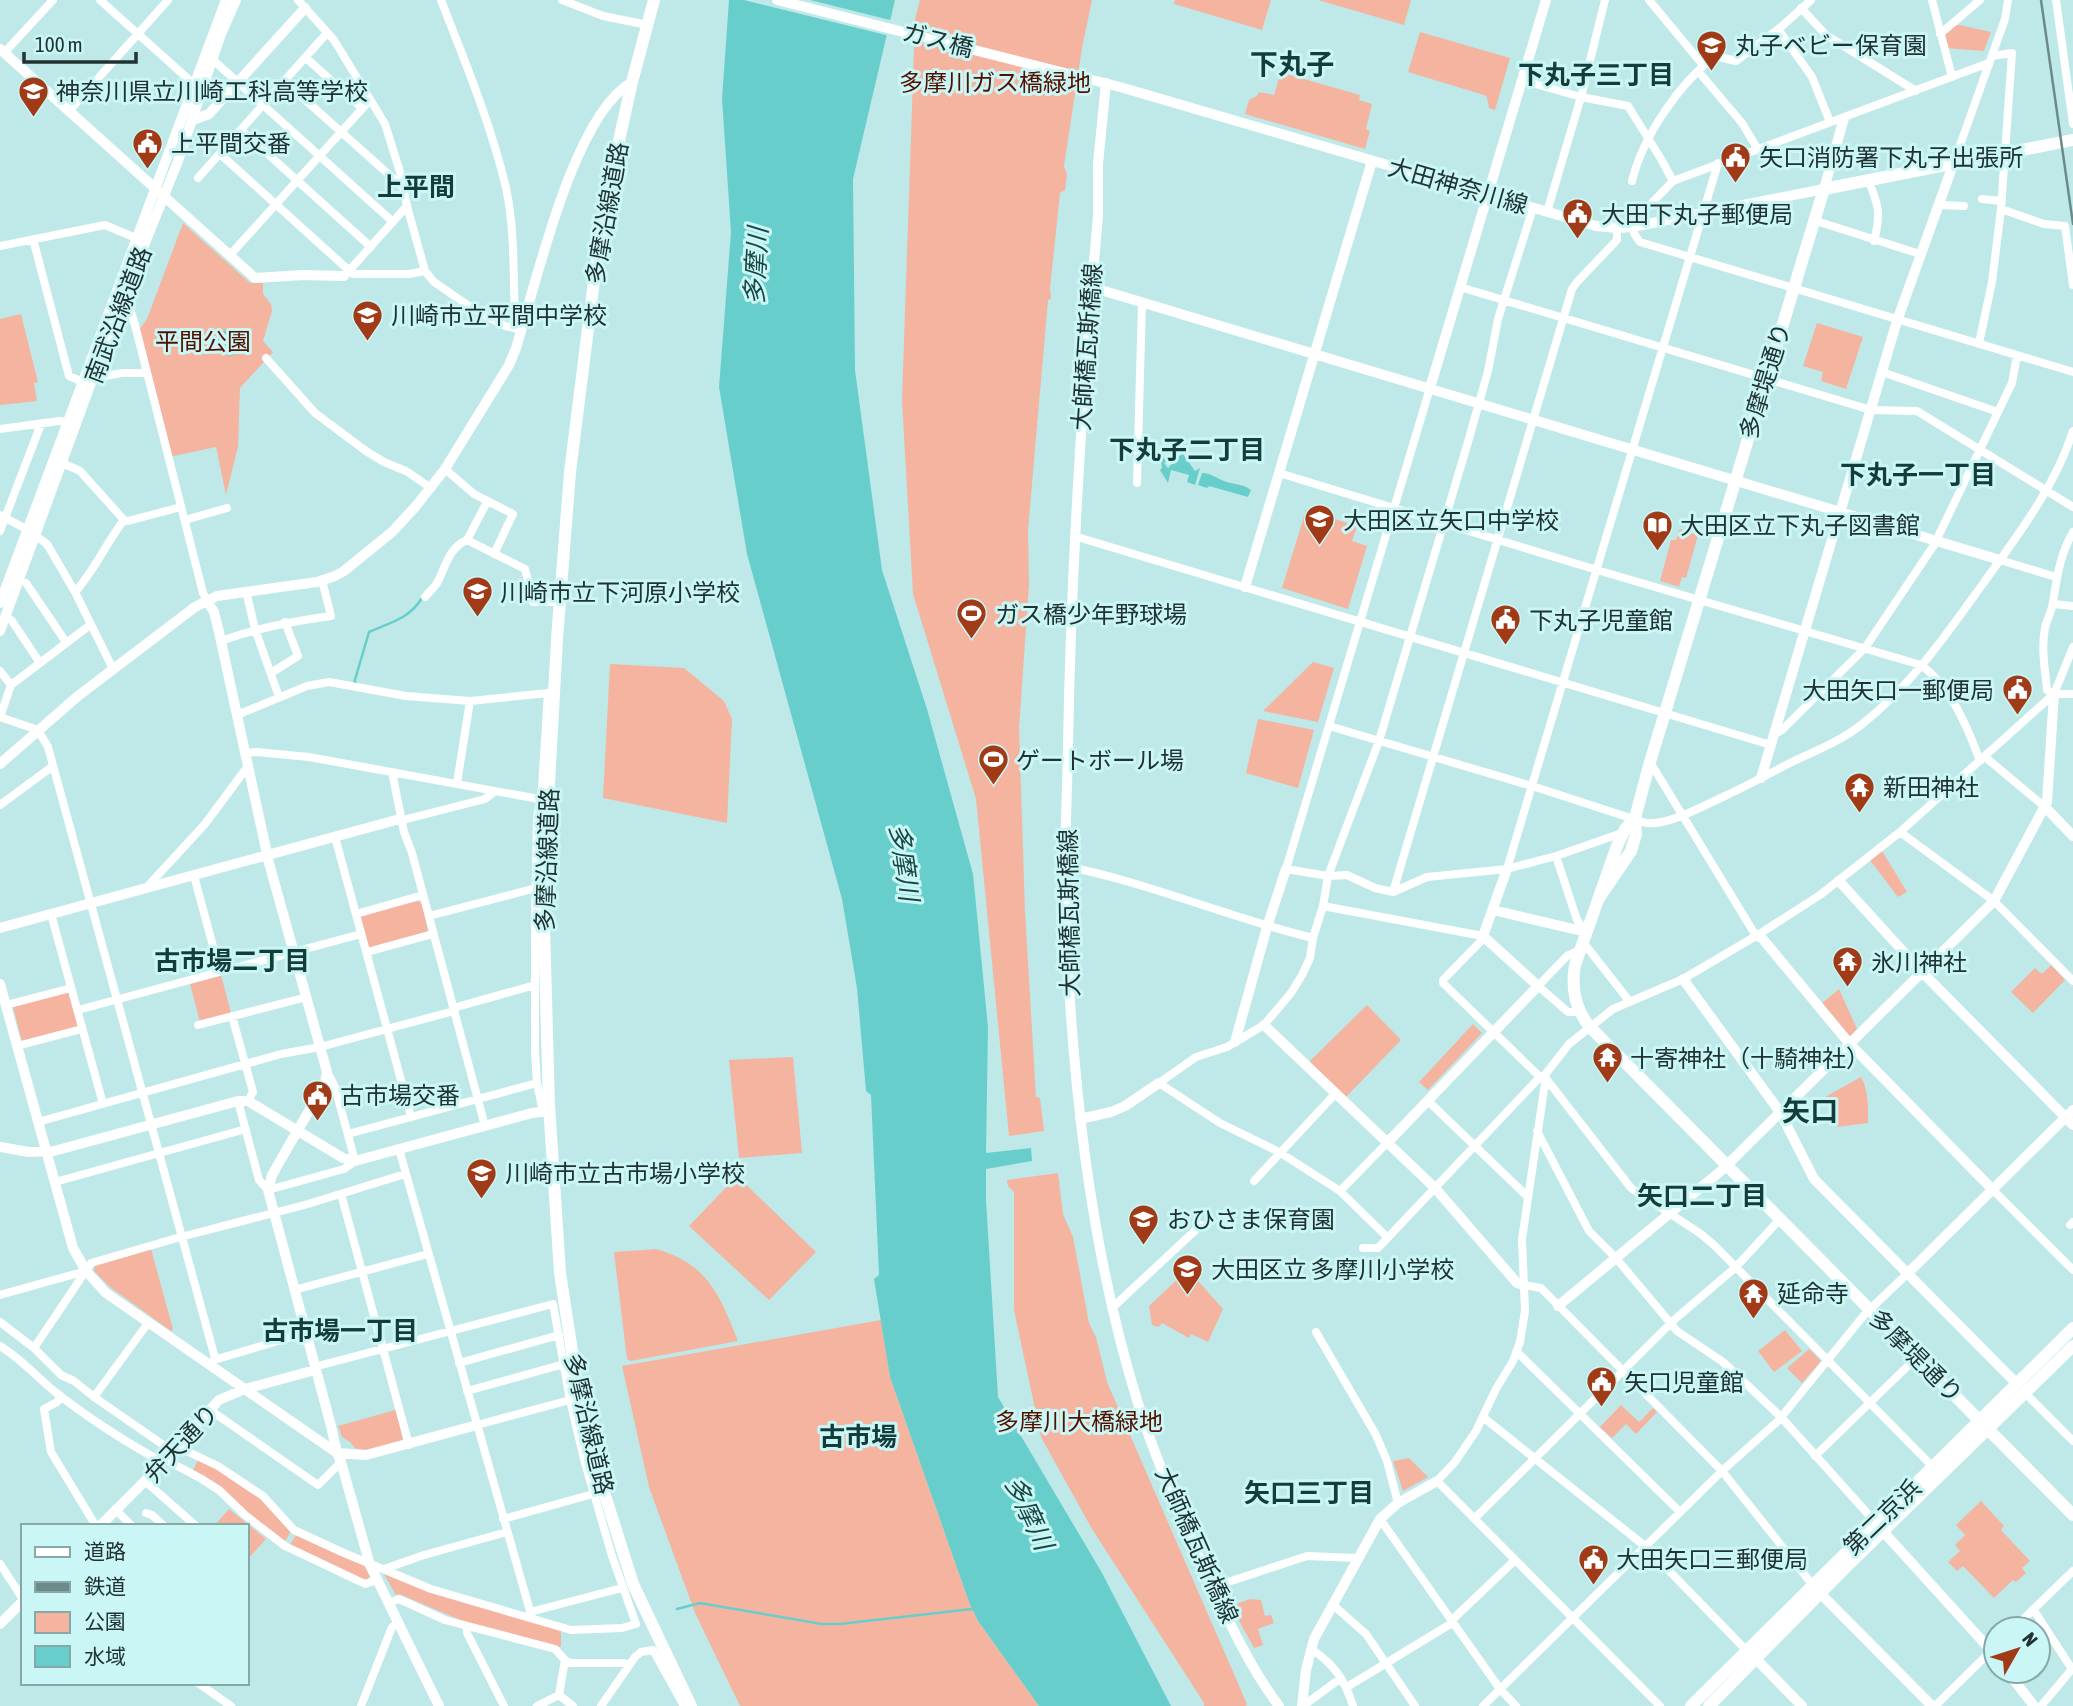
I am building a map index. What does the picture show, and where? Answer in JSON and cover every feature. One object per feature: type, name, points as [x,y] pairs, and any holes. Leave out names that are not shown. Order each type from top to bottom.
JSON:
[{"type":"main road","name":"多摩沿線道路","points":[[654,0],[608,190],[595,272],[570,472],[542,892],[546,1111],[559,1273],[579,1397],[604,1492],[634,1584],[683,1705]]},
{"type":"main road","name":"ガス橋","points":[[777,0],[1102,82]]},
{"type":"main road","name":"大田神奈川線","points":[[1102,82],[1596,226],[1632,227],[1824,189]]},
{"type":"main road","points":[[1824,189],[2073,140]]},
{"type":"main road","name":"多摩堤通り","points":[[1599,898],[1631,850],[1636,834],[1635,818],[1650,762],[1824,189]]},
{"type":"main road","name":"多摩堤通り","points":[[1635,818],[1622,833],[1583,941],[1573,981],[1579,1012],[1590,1027],[2073,1515]]},
{"type":"main road","name":"第二京浜","points":[[1691,1706],[1751,1655],[1880,1528],[2021,1388],[2073,1328]]},
{"type":"main road","name":"第二京浜","points":[[2021,1388],[2073,1346]]},
{"type":"main road","name":"第二京浜","points":[[1880,1528],[1933,1467],[1984,1425]]},
{"type":"main road","name":"第二京浜","points":[[1709,1706],[1751,1655]]},
{"type":"street","points":[[52,0],[2,51],[256,278],[409,274],[425,271]]},
{"type":"street","points":[[100,0],[195,85]]},
{"type":"street","points":[[69,111],[168,0]]},
{"type":"street","name":"南武沿線道路","points":[[0,603],[62,463],[136,238],[226,0]]},
{"type":"street","name":"南武沿線道路","points":[[0,631],[68,422],[125,294],[164,197],[193,120],[212,58],[236,0]]},
{"type":"street","points":[[441,0],[492,138],[506,188],[517,329]]},
{"type":"street","points":[[562,0],[603,16],[648,25]]},
{"type":"street","points":[[1235,1042],[1267,926],[1546,0]]},
{"type":"street","points":[[1547,212],[1581,97],[1605,0]]},
{"type":"street","points":[[1649,0],[1742,123],[1757,148]]},
{"type":"street","points":[[1632,181],[1637,163],[1649,139],[1678,95],[1701,68],[1715,56],[1736,61],[1811,0]]},
{"type":"street","points":[[1931,0],[1952,77]]},
{"type":"street","points":[[1940,34],[1980,0]]},
{"type":"street","points":[[1761,778],[1898,321],[1991,60],[2005,19],[2008,0]]},
{"type":"street","points":[[2056,0],[2073,124]]},
{"type":"street","points":[[193,120],[209,114],[238,83],[301,4],[334,40],[385,124],[425,271],[434,282],[472,308],[517,329]]},
{"type":"street","points":[[1801,8],[1826,35],[1916,91]]},
{"type":"street","points":[[1778,29],[1812,77],[1830,122]]},
{"type":"street","points":[[198,178],[327,33]]},
{"type":"street","points":[[1979,343],[2002,205],[2012,53],[1673,181],[1644,210],[1632,227],[1640,242],[2073,372]]},
{"type":"street","points":[[212,58],[393,222]]},
{"type":"street","points":[[306,58],[362,108]]},
{"type":"street","points":[[1522,80],[1581,97],[1628,106],[1673,181]]},
{"type":"street","points":[[284,81],[404,188]]},
{"type":"street","points":[[0,764],[113,669],[194,607],[217,596],[335,576],[392,532],[431,488],[509,365],[517,329],[579,153],[611,99],[632,82]]},
{"type":"street","name":"大師橋瓦斯橋線","points":[[1102,82],[1098,216],[1074,536],[1065,866],[1068,971],[1080,1119],[1104,1277],[1137,1401],[1184,1525],[1260,1678],[1279,1706]]},
{"type":"street","points":[[230,256],[370,100]]},
{"type":"street","points":[[1824,189],[1843,118]]},
{"type":"street","points":[[241,130],[371,247]]},
{"type":"street","points":[[220,154],[347,274]]},
{"type":"street","points":[[1245,587],[1372,161]]},
{"type":"street","points":[[1718,163],[1507,869],[1481,941],[1443,983],[1542,1077],[1631,1188],[1701,1234],[1933,1467]]},
{"type":"street","points":[[1868,180],[1878,203],[1879,220],[1874,241]]},
{"type":"street","points":[[1982,198],[2044,224],[2065,226],[2073,285]]},
{"type":"street","points":[[1940,205],[1964,206]]},
{"type":"street","points":[[347,274],[407,206]]},
{"type":"street","points":[[1080,1119],[1125,1106],[1196,1057],[1227,1047],[1265,1025],[1302,975],[1310,958],[1328,876],[1379,741],[1479,403],[1498,318],[1533,208]]},
{"type":"street","points":[[1813,220],[1920,254]]},
{"type":"street","points":[[0,246],[104,225],[136,238]]},
{"type":"street","points":[[1393,892],[1574,285],[1617,240],[1617,228]]},
{"type":"street","points":[[33,239],[69,376],[88,380],[122,373],[147,373]]},
{"type":"street","points":[[121,282],[135,324],[203,593],[214,612],[268,854],[294,952],[355,1161]]},
{"type":"street","points":[[1460,286],[1871,410],[1917,411],[2073,508]]},
{"type":"street","points":[[1091,287],[2056,577]]},
{"type":"street","points":[[1137,483],[1142,302]]},
{"type":"street","points":[[1775,732],[1782,730],[1865,648],[1937,541],[2012,383],[2017,355]]},
{"type":"street","points":[[266,358],[315,413],[366,451],[406,471],[431,488]]},
{"type":"street","points":[[1882,372],[1998,412]]},
{"type":"street","points":[[0,429],[68,422]]},
{"type":"street","points":[[0,530],[3,516],[41,424]]},
{"type":"street","points":[[1329,726],[1655,824],[1682,814],[1761,778],[1853,731],[1887,701],[1921,665],[2047,492],[2065,457],[2073,431]]},
{"type":"street","points":[[62,463],[80,471],[124,520],[181,507]]},
{"type":"street","points":[[444,469],[474,494],[513,514],[494,554]]},
{"type":"street","points":[[1279,472],[1597,570],[1921,665],[1949,696],[1983,759],[2045,807],[2073,836]]},
{"type":"street","points":[[425,597],[436,584],[452,550],[467,540],[487,502]]},
{"type":"street","points":[[185,520],[227,508]]},
{"type":"street","points":[[3,516],[47,544],[75,592],[113,669]]},
{"type":"street","points":[[75,592],[124,520]]},
{"type":"street","points":[[2073,532],[2056,577],[2043,650],[2047,690],[2054,695],[2073,694]]},
{"type":"street","points":[[1074,536],[1771,745]]},
{"type":"street","points":[[467,540],[527,571],[533,602],[552,602]]},
{"type":"street","points":[[221,641],[285,622],[331,616],[322,580]]},
{"type":"street","points":[[26,583],[66,642]]},
{"type":"street","points":[[246,591],[255,629],[279,697]]},
{"type":"street","points":[[2053,604],[2073,606]]},
{"type":"street","points":[[6,616],[40,663]]},
{"type":"street","points":[[271,673],[298,656],[285,622]]},
{"type":"street","points":[[90,625],[11,685],[0,717],[38,730],[48,747],[183,1237],[212,1362]]},
{"type":"street","points":[[1558,1306],[1726,1165],[1994,901],[2045,807],[2054,695],[2073,647]]},
{"type":"street","points":[[0,671],[11,685]]},
{"type":"street","points":[[237,715],[307,685],[329,682],[406,696],[470,701],[548,692],[539,799],[535,985],[537,1083],[546,1111],[349,1161],[243,1101]]},
{"type":"street","points":[[1363,1248],[1378,1248],[1542,1077],[1569,1044],[1590,1027],[1613,1009],[1683,979],[1756,936],[1839,881],[1900,832],[2054,695]]},
{"type":"street","points":[[457,783],[470,701]]},
{"type":"street","points":[[246,753],[291,755],[539,799]]},
{"type":"street","points":[[1650,762],[1756,936],[1761,937],[1849,1043],[2073,1270]]},
{"type":"street","points":[[0,805],[53,766]]},
{"type":"street","points":[[147,888],[205,824],[248,766]]},
{"type":"street","points":[[392,772],[404,832],[485,1126]]},
{"type":"street","points":[[0,928],[268,854],[485,799],[494,792]]},
{"type":"street","points":[[1900,832],[1994,901],[2073,981]]},
{"type":"street","points":[[1286,869],[1328,876],[1347,875],[1375,888],[1393,892],[1427,877],[1507,869],[1556,856],[1622,833]]},
{"type":"street","points":[[335,837],[411,1117]]},
{"type":"street","points":[[1556,856],[1583,941],[1630,1002]]},
{"type":"street","points":[[1065,866],[1105,874],[1313,938]]},
{"type":"street","points":[[194,876],[220,972]]},
{"type":"street","points":[[1483,1706],[1721,1471],[1781,1418],[1870,1310],[1992,1189],[2071,1117],[1921,971],[1839,881]]},
{"type":"street","points":[[429,916],[536,888]]},
{"type":"street","points":[[356,914],[423,895]]},
{"type":"street","points":[[1323,906],[1483,936],[1568,1012],[1579,1012]]},
{"type":"street","points":[[1493,910],[1583,941]]},
{"type":"street","points":[[51,914],[103,1104]]},
{"type":"street","points":[[78,1010],[362,933]]},
{"type":"street","points":[[367,952],[433,934]]},
{"type":"street","points":[[1340,1191],[1583,941]]},
{"type":"street","points":[[1683,979],[1780,1112],[1814,1179],[2073,1441]]},
{"type":"street","points":[[0,984],[5,1010],[73,1248],[86,1271],[106,1293],[212,1362],[339,1458],[409,1445],[570,1400]]},
{"type":"street","points":[[38,1122],[281,1054],[320,1047],[387,1029],[535,985]]},
{"type":"street","points":[[5,1010],[71,988]]},
{"type":"street","points":[[198,1025],[307,997]]},
{"type":"street","points":[[1,1149],[54,1151],[243,1101],[253,1092],[232,1016]]},
{"type":"street","points":[[1265,1025],[1435,1188],[1517,1283],[1541,1288],[1623,1371],[1721,1471],[1816,1589],[1934,1706],[1982,1663]]},
{"type":"street","points":[[17,1046],[82,1029]]},
{"type":"street","points":[[268,1190],[272,1175],[325,1083],[327,1072]]},
{"type":"street","points":[[1302,1706],[1311,1649],[1332,1604],[1380,1519],[1398,1503],[1437,1481],[1467,1446],[1517,1352],[1525,1321],[1522,1239],[1545,1083],[1542,1077]]},
{"type":"street","points":[[348,1134],[537,1083]]},
{"type":"street","points":[[1160,1083],[1220,1123],[1279,1152],[1340,1191],[1387,1237]]},
{"type":"street","points":[[1254,1181],[1335,1094]]},
{"type":"street","points":[[243,1101],[246,1129],[259,1180],[268,1190],[314,1368],[370,1564],[439,1706]]},
{"type":"street","points":[[1428,1101],[1528,1197]]},
{"type":"street","points":[[55,1182],[246,1129]]},
{"type":"street","points":[[1537,1131],[1589,1231],[1616,1258],[1677,1331],[1723,1362],[1781,1418],[1982,1637]]},
{"type":"street","points":[[399,1149],[531,1615]]},
{"type":"street","points":[[268,1190],[344,1169],[355,1161]]},
{"type":"street","points":[[34,1348],[91,1263],[405,1174]]},
{"type":"street","points":[[341,1194],[409,1445]]},
{"type":"street","points":[[1474,1519],[1671,1324],[1736,1267],[1780,1219]]},
{"type":"street","points":[[1112,1308],[1201,1225]]},
{"type":"street","points":[[294,1290],[428,1254]]},
{"type":"street","points":[[0,1295],[86,1271]]},
{"type":"street","points":[[0,1322],[34,1348],[61,1375],[74,1381],[94,1397],[174,1448],[218,1466],[262,1496],[294,1530],[430,1589],[474,1603],[531,1615],[571,1630],[636,1625],[593,1494],[570,1400],[553,1304],[314,1368]]},
{"type":"street","points":[[94,1397],[148,1322]]},
{"type":"street","points":[[1316,1332],[1376,1435],[1387,1461],[1398,1503]]},
{"type":"street","points":[[212,1362],[305,1333]]},
{"type":"street","points":[[459,1363],[559,1335]]},
{"type":"street","points":[[0,1346],[12,1353],[61,1396],[124,1441],[219,1490],[245,1515],[285,1546],[365,1584],[377,1580]]},
{"type":"street","points":[[1517,1352],[1680,1512]]},
{"type":"street","points":[[31,1371],[42,1357]]},
{"type":"street","points":[[1815,1456],[1917,1357]]},
{"type":"street","points":[[467,1391],[564,1364]]},
{"type":"street","name":"弁天通り","points":[[100,1524],[145,1481],[219,1400],[245,1389],[314,1368]]},
{"type":"street","points":[[61,1396],[57,1402],[44,1409],[51,1452],[97,1524]]},
{"type":"street","points":[[210,1410],[318,1485],[339,1458]]},
{"type":"street","points":[[1484,1418],[1645,1546],[1802,1706]]},
{"type":"street","points":[[145,1481],[194,1524]]},
{"type":"street","points":[[1437,1481],[1660,1706]]},
{"type":"street","points":[[503,1518],[593,1494]]},
{"type":"street","points":[[115,1509],[130,1524]]},
{"type":"street","points":[[146,1513],[162,1524]]},
{"type":"street","points":[[1380,1519],[1500,1689],[1516,1706]]},
{"type":"street","points":[[285,1546],[294,1530]]},
{"type":"street","points":[[384,1569],[507,1532]]},
{"type":"street","points":[[1213,1587],[1307,1556],[1359,1558]]},
{"type":"street","points":[[1347,1687],[1452,1622],[1516,1560]]},
{"type":"street","points":[[0,1564],[21,1597]]},
{"type":"street","points":[[2027,1615],[2073,1571]]},
{"type":"street","points":[[531,1615],[622,1588]]},
{"type":"street","points":[[389,1603],[399,1599],[445,1620],[555,1649],[570,1663],[624,1663],[629,1666]]},
{"type":"street","points":[[0,1623],[21,1602]]},
{"type":"street","points":[[1332,1604],[1366,1634],[1415,1706]]},
{"type":"street","points":[[2033,1609],[2073,1669],[2041,1706]]},
{"type":"street","points":[[361,1706],[392,1627],[398,1623]]},
{"type":"street","points":[[467,1626],[467,1633],[504,1706]]},
{"type":"street","points":[[1311,1649],[1327,1660],[1341,1678],[1353,1706]]},
{"type":"street","points":[[601,1706],[641,1652],[653,1650],[683,1705]]},
{"type":"street","points":[[559,1695],[565,1660]]},
{"type":"street","points":[[1302,1706],[1341,1678]]},
{"type":"street","points":[[201,1685],[231,1706]]},
{"type":"street","points":[[2018,1685],[2034,1706]]},
{"type":"street","points":[[537,1706],[559,1695]]},
{"type":"street","points":[[559,1695],[573,1706]]},
{"type":"green space","name":"多摩川ガス橋緑地","points":[[920,0],[1092,0],[1064,166],[1067,174],[1065,190],[1060,193],[1051,299],[1048,300],[1028,530],[1029,585],[1019,728],[1025,911],[1036,1097],[1040,1098],[1044,1131],[1009,1136],[976,799],[913,594],[902,400],[915,19]]},
{"type":"green space","points":[[1175,0],[1271,0],[1262,30],[1174,4]]},
{"type":"green space","points":[[1318,0],[1411,0],[1404,25]]},
{"type":"green space","points":[[1955,24],[1991,32],[1984,51],[1946,48],[1943,34]]},
{"type":"green space","points":[[1420,32],[1510,58],[1495,110],[1489,108],[1484,95],[1408,72]]},
{"type":"green space","points":[[1283,73],[1360,95],[1359,100],[1372,104],[1366,129],[1370,131],[1365,149],[1245,114],[1249,100],[1259,92],[1274,95]]},
{"type":"green space","name":"平間公園","points":[[183,223],[250,283],[263,283],[263,294],[271,304],[272,311],[263,341],[273,352],[240,388],[238,446],[226,495],[216,447],[169,457],[138,331],[147,319]]},
{"type":"green space","points":[[21,314],[38,382],[34,383],[37,401],[0,405],[0,319]]},
{"type":"green space","points":[[1817,323],[1863,337],[1846,389],[1821,381],[1823,372],[1803,366]]},
{"type":"green space","points":[[1306,510],[1357,526],[1352,541],[1367,546],[1348,609],[1282,588]]},
{"type":"green space","points":[[1680,529],[1698,535],[1686,578],[1682,577],[1679,587],[1660,581],[1671,540],[1676,540]]},
{"type":"green space","points":[[1313,662],[1334,668],[1318,722],[1263,711]]},
{"type":"green space","points":[[610,664],[684,668],[724,701],[732,719],[727,823],[603,798]]},
{"type":"green space","points":[[1258,719],[1314,730],[1298,788],[1246,773]]},
{"type":"green space","points":[[1882,851],[1907,892],[1898,897],[1869,859]]},
{"type":"green space","points":[[417,901],[422,903],[428,931],[369,949],[359,916]]},
{"type":"green space","points":[[2051,965],[2065,980],[2033,1013],[2011,992],[2035,968],[2042,974]]},
{"type":"green space","points":[[221,975],[231,1013],[200,1022],[190,984]]},
{"type":"green space","points":[[1839,989],[1857,1029],[1850,1037],[1821,1004]]},
{"type":"green space","points":[[69,991],[79,1027],[22,1042],[13,1007]]},
{"type":"green space","points":[[1367,1005],[1401,1040],[1346,1097],[1309,1062]]},
{"type":"green space","points":[[1473,1024],[1482,1033],[1428,1090],[1419,1082]]},
{"type":"green space","points":[[793,1057],[802,1153],[739,1158],[729,1060]]},
{"type":"green space","points":[[1861,1077],[1867,1094],[1868,1123],[1837,1127],[1832,1102],[1818,1105],[1816,1102]]},
{"type":"green space","name":"多摩川大橋緑地","points":[[1058,1173],[1063,1214],[1073,1237],[1089,1323],[1096,1337],[1107,1382],[1246,1706],[1204,1706],[1092,1529],[1041,1437],[1014,1310],[1014,1192],[1008,1186],[1007,1180]]},
{"type":"green space","points":[[737,1176],[816,1252],[769,1300],[689,1226]]},
{"type":"green space","points":[[151,1249],[173,1329],[171,1331],[110,1287],[94,1271],[95,1265]]},
{"type":"green space","points":[[656,1249],[673,1255],[700,1272],[718,1295],[738,1341],[631,1361],[627,1359],[614,1252]]},
{"type":"green space","points":[[1184,1273],[1192,1274],[1223,1309],[1208,1342],[1191,1334],[1189,1338],[1162,1323],[1158,1327],[1152,1325],[1149,1306]]},
{"type":"green space","points":[[881,1320],[890,1377],[969,1602],[978,1621],[1039,1706],[740,1706],[695,1613],[649,1487],[622,1366]]},
{"type":"green space","points":[[1785,1330],[1802,1351],[1774,1372],[1758,1351]]},
{"type":"green space","points":[[1809,1349],[1821,1361],[1802,1383],[1787,1368]]},
{"type":"green space","points":[[1621,1405],[1639,1422],[1653,1408],[1657,1412],[1636,1434],[1626,1424],[1612,1438],[1600,1427]]},
{"type":"green space","points":[[395,1410],[403,1441],[367,1450],[356,1449],[342,1437],[338,1426]]},
{"type":"green space","points":[[1409,1458],[1428,1477],[1403,1491],[1393,1461]]},
{"type":"green space","points":[[198,1460],[261,1497],[291,1531],[284,1543],[193,1470]]},
{"type":"green space","points":[[1981,1501],[2004,1526],[2001,1530],[2030,1561],[2022,1568],[2026,1573],[2016,1582],[2013,1580],[1994,1598],[1963,1566],[1957,1571],[1948,1562],[1960,1551],[1955,1545],[1965,1535],[1956,1525]]},
{"type":"green space","points":[[229,1509],[248,1524],[216,1524]]},
{"type":"green space","points":[[248,1524],[266,1539],[248,1559]]},
{"type":"green space","points":[[296,1535],[363,1563],[370,1576],[365,1582],[289,1546]]},
{"type":"green space","points":[[387,1572],[561,1630],[561,1647],[465,1622],[396,1595],[384,1574]]},
{"type":"green space","points":[[1250,1599],[1261,1600],[1265,1616],[1271,1615],[1274,1623],[1258,1629],[1263,1645],[1254,1648],[1231,1606]]},
{"type":"water","name":"多摩川","points":[[729,0],[895,0],[853,179],[855,370],[882,570],[927,709],[973,874],[988,1027],[986,1153],[1031,1148],[1032,1161],[986,1169],[998,1397],[1102,1573],[1171,1706],[1039,1706],[978,1621],[969,1602],[890,1377],[874,1279],[879,1275],[871,1095],[866,1091],[857,988],[842,899],[747,554],[719,387],[731,232],[722,99]]},
{"type":"water","points":[[229,329],[238,332],[243,341],[239,353],[230,356],[219,352],[216,342],[220,333]]},
{"type":"water","points":[[1183,454],[1195,471],[1200,468],[1195,485],[1187,482],[1189,475],[1171,470],[1168,483],[1160,470],[1161,460],[1165,456],[1174,457],[1164,463],[1168,468],[1172,461]]},
{"type":"water","points":[[1202,473],[1248,488],[1251,490],[1248,497],[1198,485]]},
{"type":"pier","points":[[744,0],[810,0],[894,21],[890,36]]},
{"type":"waterway","points":[[356,683],[369,632],[405,615],[422,598]]},
{"type":"waterway","points":[[677,1609],[700,1603],[822,1624],[972,1609]]},
{"type":"railway","points":[[2041,0],[2073,224]]},
{"type":"place","name":"丸子ベビー保育園","points":[[1712,72]]},
{"type":"place","name":"神奈川県立川崎工科高等学校","points":[[33,118]]},
{"type":"place","name":"上平間交番","points":[[148,170]]},
{"type":"place","name":"矢口消防署下丸子出張所","points":[[1736,184]]},
{"type":"place","name":"大田下丸子郵便局","points":[[1578,241]]},
{"type":"place","name":"川崎市立平間中学校","points":[[368,342]]},
{"type":"place","name":"大田区立矢口中学校","points":[[1320,547]]},
{"type":"place","name":"大田区立下丸子図書館","points":[[1657,552]]},
{"type":"place","name":"川崎市立下河原小学校","points":[[477,619]]},
{"type":"place","name":"ガス橋少年野球場","points":[[972,641]]},
{"type":"place","name":"下丸子児童館","points":[[1506,647]]},
{"type":"place","name":"大田矢口一郵便局","points":[[2017,717]]},
{"type":"place","name":"ゲートボール場","points":[[993,787]]},
{"type":"place","name":"新田神社","points":[[1860,814]]},
{"type":"place","name":"氷川神社","points":[[1848,989]]},
{"type":"place","name":"十寄神社（十騎神社）","points":[[1607,1085]]},
{"type":"place","name":"古市場交番","points":[[317,1122]]},
{"type":"place","name":"川崎市立古市場小学校","points":[[482,1200]]},
{"type":"place","name":"おひさま保育園","points":[[1144,1246]]},
{"type":"place","name":"大田区立 多摩川小学校","points":[[1188,1296]]},
{"type":"place","name":"延命寺","points":[[1754,1320]]},
{"type":"place","name":"矢口児童館","points":[[1601,1409]]},
{"type":"place","name":"大田矢口三郵便局","points":[[1593,1586]]},
{"type":"district","name":"下丸子","points":[[1292,64]]},
{"type":"district","name":"下丸子三丁目","points":[[1596,75]]},
{"type":"district","name":"上平間","points":[[416,187]]},
{"type":"district","name":"下丸子二丁目","points":[[1187,450]]},
{"type":"district","name":"下丸子一丁目","points":[[1918,475]]},
{"type":"district","name":"古市場二丁目","points":[[232,961]]},
{"type":"district","name":"矢口","points":[[1810,1111]]},
{"type":"district","name":"矢口二丁目","points":[[1702,1196]]},
{"type":"district","name":"古市場一丁目","points":[[340,1331]]},
{"type":"district","name":"古市場","points":[[858,1437]]},
{"type":"district","name":"矢口三丁目","points":[[1309,1493]]}]
